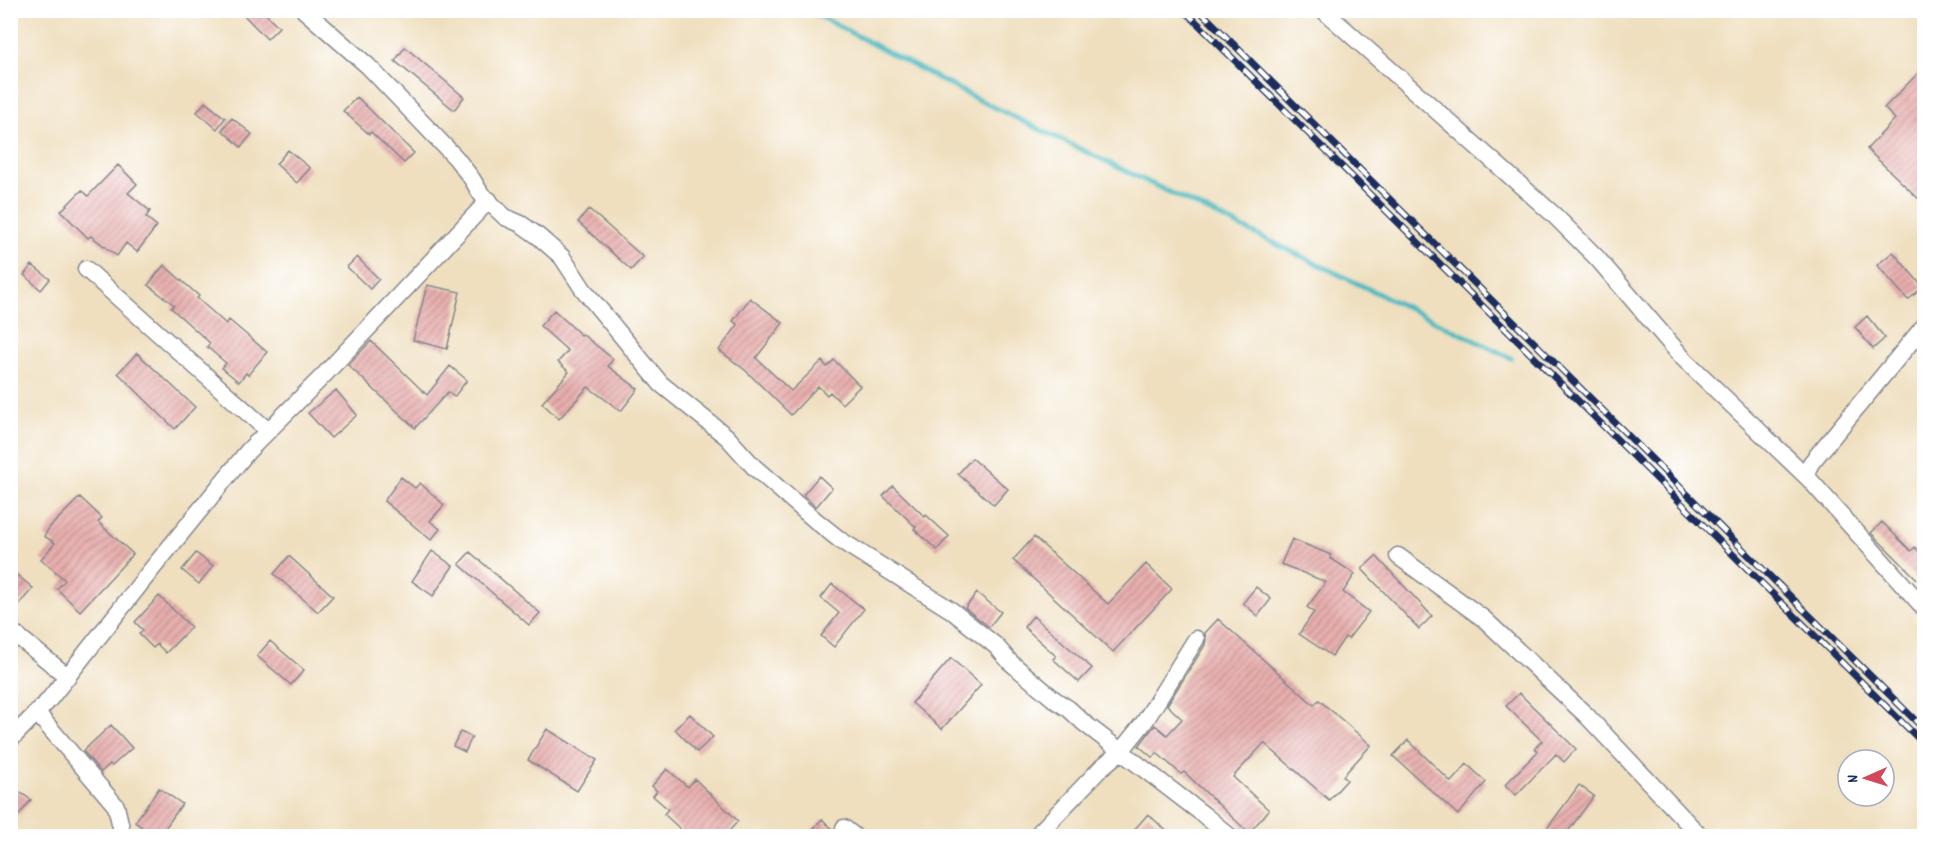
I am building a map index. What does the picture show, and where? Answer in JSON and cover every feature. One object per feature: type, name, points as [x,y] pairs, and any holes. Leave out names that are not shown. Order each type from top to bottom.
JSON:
[{"type":"street","points":[[304,10],[368,66],[456,158],[481,194],[505,217],[521,224],[562,257],[584,289],[661,384],[727,437],[754,466],[840,540],[951,610],[996,646],[1010,662],[1055,700],[1229,837]]},
{"type":"street","points":[[1323,10],[1554,215],[1597,258],[1682,357],[1809,479],[1924,609]]},
{"type":"street","points":[[10,740],[37,713],[68,676],[248,451],[324,375],[489,200]]},
{"type":"street","points":[[86,269],[267,430]]},
{"type":"street","points":[[1809,479],[1807,471],[1811,463],[1924,326]]},
{"type":"street","points":[[1398,556],[1484,619],[1587,716],[1700,837]]},
{"type":"street","points":[[10,630],[68,676]]},
{"type":"street","points":[[1036,837],[1102,767],[1121,751],[1145,721],[1196,639]]},
{"type":"street","points":[[37,713],[116,807],[122,824],[123,837]]},
{"type":"building","points":[[239,10],[262,10],[279,27],[267,39]]},
{"type":"building","points":[[405,47],[464,97],[454,110],[395,61]]},
{"type":"building","points":[[1924,67],[1924,204],[1867,149],[1895,119],[1884,108]]},
{"type":"building","points":[[357,97],[414,153],[404,163],[371,132],[369,134],[343,111]]},
{"type":"building","points":[[205,102],[225,118],[217,129],[197,112]]},
{"type":"building","points":[[232,118],[252,134],[241,147],[222,130]]},
{"type":"building","points":[[288,150],[310,168],[297,183],[276,164]]},
{"type":"building","points":[[118,165],[137,184],[128,193],[150,211],[146,217],[157,226],[137,252],[126,243],[117,256],[91,236],[88,238],[61,211],[82,190],[88,196]]},
{"type":"building","points":[[589,209],[643,257],[631,270],[578,222]]},
{"type":"building","points":[[1893,252],[1923,287],[1908,300],[1877,265]]},
{"type":"building","points":[[357,257],[379,279],[370,289],[347,267]]},
{"type":"building","points":[[32,265],[50,279],[41,290],[24,275]]},
{"type":"building","points":[[164,265],[226,324],[229,320],[267,352],[248,375],[246,373],[239,382],[222,368],[226,363],[207,347],[210,343],[171,308],[174,305],[148,285]]},
{"type":"building","points":[[427,285],[460,292],[447,349],[413,340]]},
{"type":"building","points":[[750,298],[783,323],[756,358],[791,391],[822,361],[827,367],[834,360],[860,386],[842,404],[830,392],[827,395],[818,386],[791,415],[745,370],[719,350],[738,325],[733,321]]},
{"type":"building","points":[[554,310],[581,335],[613,359],[608,366],[638,389],[621,411],[588,387],[559,419],[542,403],[569,372],[558,362],[568,351],[540,326]]},
{"type":"building","points":[[1867,316],[1885,338],[1873,349],[1855,327]]},
{"type":"building","points":[[371,341],[427,395],[450,366],[467,380],[454,397],[448,392],[415,428],[348,365]]},
{"type":"building","points":[[137,353],[195,407],[175,429],[118,373]]},
{"type":"building","points":[[336,390],[357,415],[331,438],[308,413]]},
{"type":"building","points":[[972,458],[1008,489],[994,505],[958,474]]},
{"type":"building","points":[[819,476],[832,488],[816,507],[803,495]]},
{"type":"building","points":[[401,477],[415,488],[420,483],[444,505],[430,521],[440,529],[431,540],[384,501]]},
{"type":"building","points":[[893,486],[925,517],[926,515],[949,536],[937,550],[883,496]]},
{"type":"building","points":[[80,497],[102,518],[98,522],[133,554],[80,611],[57,589],[65,580],[41,559],[55,543],[44,536]]},
{"type":"building","points":[[1882,522],[1911,551],[1915,547],[1924,557],[1924,586],[1871,533]]},
{"type":"building","points":[[1034,537],[1108,604],[1146,564],[1172,589],[1113,652],[1013,560]]},
{"type":"building","points":[[1292,539],[1331,555],[1330,558],[1355,574],[1343,592],[1369,612],[1348,639],[1345,637],[1332,656],[1299,634],[1314,612],[1307,607],[1326,582],[1281,564]]},
{"type":"building","points":[[432,551],[453,566],[433,596],[412,581]]},
{"type":"building","points":[[470,552],[540,613],[529,625],[459,564]]},
{"type":"building","points":[[196,553],[213,566],[199,584],[182,570]]},
{"type":"building","points":[[289,556],[333,596],[318,612],[274,574]]},
{"type":"building","points":[[1376,556],[1432,616],[1419,629],[1362,569]]},
{"type":"building","points":[[10,569],[33,588],[10,615]]},
{"type":"building","points":[[832,584],[864,609],[834,647],[821,636],[839,613],[821,598]]},
{"type":"building","points":[[1256,587],[1271,599],[1258,616],[1243,603]]},
{"type":"building","points":[[977,593],[1001,612],[989,627],[965,608]]},
{"type":"building","points":[[159,596],[191,627],[166,653],[157,644],[153,648],[139,634],[143,630],[135,622]]},
{"type":"building","points":[[1033,616],[1092,668],[1079,682],[1053,659],[1056,656],[1024,627]]},
{"type":"building","points":[[1218,619],[1314,705],[1319,700],[1371,745],[1343,776],[1347,780],[1329,800],[1264,743],[1233,777],[1269,810],[1249,833],[1184,772],[1181,774],[1157,753],[1153,758],[1139,746],[1155,725],[1167,735],[1182,719],[1167,705],[1205,645],[1205,633]]},
{"type":"building","points":[[270,641],[304,670],[291,685],[257,656]]},
{"type":"building","points":[[951,658],[981,685],[942,729],[912,703]]},
{"type":"building","points":[[1519,693],[1576,749],[1564,762],[1556,754],[1516,795],[1505,785],[1538,751],[1535,748],[1542,741],[1506,706]]},
{"type":"building","points":[[690,714],[713,737],[697,752],[675,729]]},
{"type":"building","points":[[111,725],[132,748],[112,766],[110,764],[101,772],[83,751]]},
{"type":"building","points":[[547,729],[597,760],[577,791],[528,760]]},
{"type":"building","points":[[460,732],[472,737],[465,752],[453,746]]},
{"type":"building","points":[[1408,740],[1451,782],[1467,764],[1486,782],[1458,815],[1393,756]]},
{"type":"building","points":[[667,769],[688,787],[695,779],[738,821],[724,837],[689,837],[664,814],[668,809],[653,796],[657,791],[652,786]]},
{"type":"building","points":[[10,785],[31,800],[19,815],[10,808]]},
{"type":"building","points":[[1579,785],[1594,796],[1564,837],[1554,837],[1546,830]]},
{"type":"building","points":[[159,788],[182,804],[159,837],[156,837],[135,822]]},
{"type":"building","points":[[1148,814],[1173,837],[1128,837]]},
{"type":"building","points":[[822,819],[838,837],[806,837]]},
{"type":"waterway","points":[[808,10],[973,97],[1511,358]]},
{"type":"railway","points":[[1184,10],[1924,744]]},
{"type":"railway","points":[[1199,10],[1924,729]]}]
